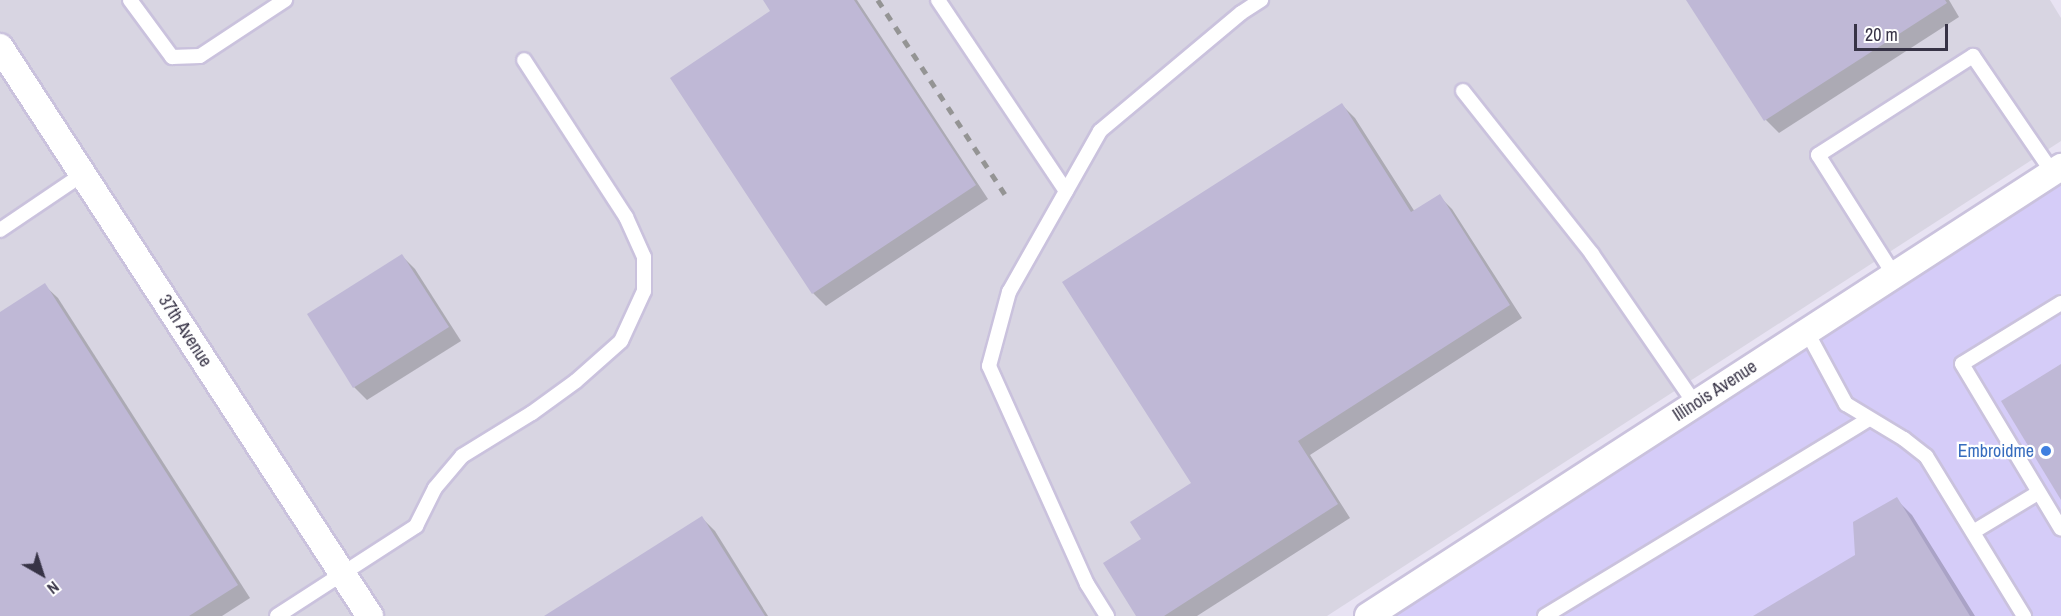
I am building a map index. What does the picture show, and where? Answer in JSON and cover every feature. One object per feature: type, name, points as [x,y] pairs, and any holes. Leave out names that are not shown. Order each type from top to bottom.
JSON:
[{"type":"street","name":"37th Avenue","points":[[0,47],[370,616]]},
{"type":"street","name":"Illinois Avenue","points":[[1368,616],[2057,170]]},
{"type":"lane","points":[[130,0],[172,57],[200,56],[285,0]]},
{"type":"lane","points":[[938,0],[1066,191]]},
{"type":"lane","points":[[1107,616],[1087,584],[989,366],[1009,292],[1100,131],[1241,13],[1262,0]]},
{"type":"lane","points":[[1894,275],[1818,155],[1973,56],[2057,170]]},
{"type":"lane","points":[[277,616],[344,575],[416,526],[435,488],[462,456],[532,413],[576,381],[621,341],[644,291],[644,257],[626,217],[524,60]]},
{"type":"lane","points":[[1463,91],[1592,254],[1695,404]]},
{"type":"lane","points":[[0,230],[83,174]]},
{"type":"lane","points":[[2061,303],[1962,364],[2061,529]]},
{"type":"lane","points":[[1807,332],[1846,404],[1904,439],[1926,456],[2024,616]]},
{"type":"lane","points":[[1545,616],[1869,419]]},
{"type":"lane","points":[[1973,532],[2038,493]]},
{"type":"shaded area","points":[[0,0],[2050,0],[2061,18],[2061,141],[1327,616],[0,616]]},
{"type":"shaded area","points":[[2061,184],[2061,616],[1395,616]]},
{"type":"building","points":[[763,0],[854,0],[976,185],[812,294],[670,78],[770,11]]},
{"type":"building","points":[[1686,0],[1945,0],[1947,3],[1764,121]]},
{"type":"building","points":[[1342,103],[1411,212],[1440,194],[1510,305],[1298,441],[1338,504],[1164,616],[1136,616],[1103,563],[1141,539],[1130,522],[1191,483],[1062,282]]},
{"type":"building","points":[[402,254],[449,327],[353,388],[307,314]]},
{"type":"building","points":[[45,283],[238,585],[189,616],[0,616],[0,312]]},
{"type":"building","name":"Embroidme","points":[[2061,364],[2061,500],[2001,401]]},
{"type":"building","points":[[1897,497],[1970,616],[1753,616],[1855,555],[1853,522]]},
{"type":"building","points":[[702,516],[765,616],[544,616]]},
{"type":"railway","points":[[878,0],[1008,199]]},
{"type":"place","name":"Embroidme","points":[[2046,451]]}]
